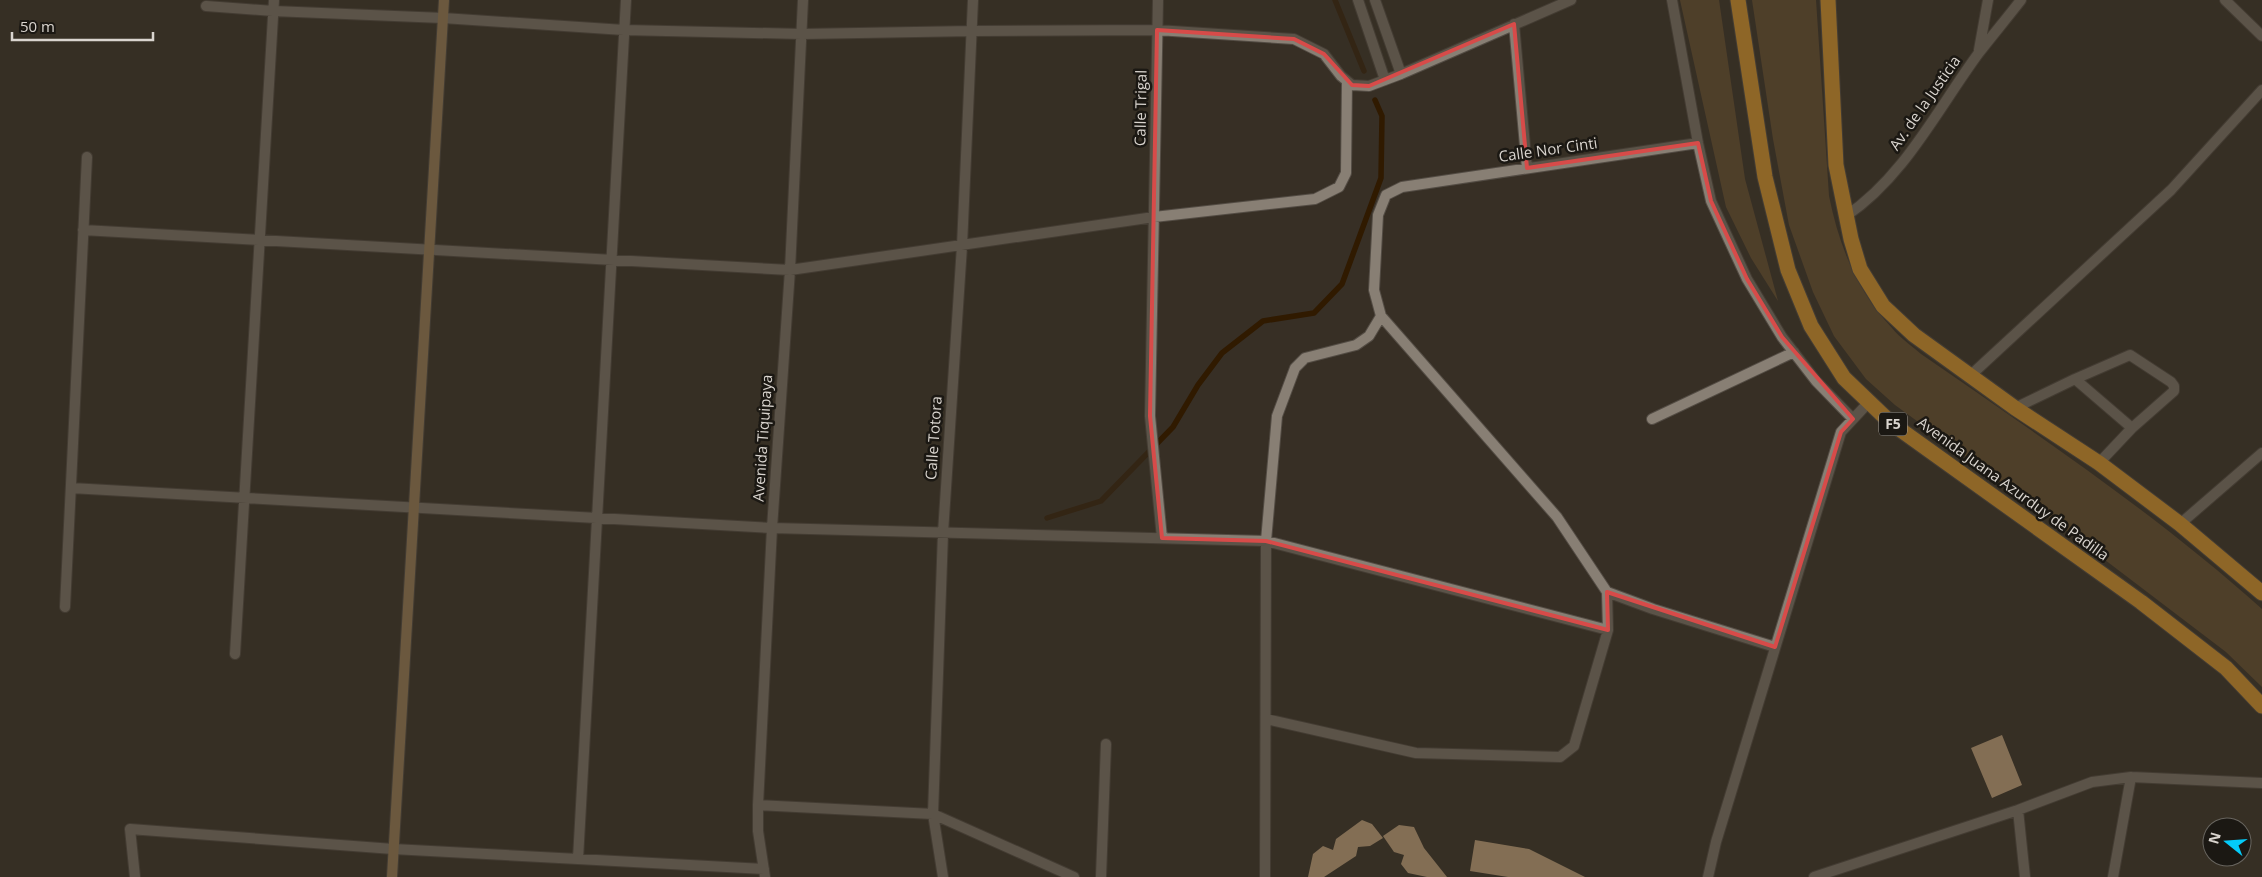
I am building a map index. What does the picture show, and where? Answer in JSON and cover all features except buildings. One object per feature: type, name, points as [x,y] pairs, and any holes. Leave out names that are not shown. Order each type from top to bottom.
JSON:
[{"type":"highway","name":"Avenida Juana Azurduy de Padilla","points":[[1738,0],[1764,177],[1788,270],[1811,326],[1844,378],[1891,423],[2141,602],[2226,668],[2262,706]]},
{"type":"highway","points":[[1828,0],[1836,165],[1846,216],[1860,268],[1884,306],[1914,335],[2015,408],[2099,463],[2180,524],[2262,593]]},
{"type":"street","points":[[235,654],[274,0]]},
{"type":"street","points":[[392,877],[444,0]]},
{"type":"street","points":[[578,858],[626,0]]},
{"type":"street","name":"Avenida Tiquipaya","points":[[765,873],[758,831],[758,805],[772,528],[790,270],[803,0]]},
{"type":"street","name":"Calle Totora","points":[[944,877],[932,814],[943,532],[962,246],[973,0]]},
{"type":"street","name":"Calle Trigal","points":[[1158,0],[1150,416],[1162,538]]},
{"type":"street","points":[[1358,0],[1386,80]]},
{"type":"street","points":[[1375,0],[1401,74]]},
{"type":"street","points":[[206,6],[273,11],[443,18],[624,30],[802,34],[1157,30],[1294,39],[1324,54],[1352,85],[1370,86],[1571,0]]},
{"type":"street","points":[[1672,0],[1698,143],[1711,201],[1747,279],[1794,352],[1816,380],[1853,419]]},
{"type":"street","points":[[1978,54],[1988,0]]},
{"type":"street","name":"Av. de la Justicia","points":[[1846,216],[1868,201],[1890,178],[1978,54],[2021,0]]},
{"type":"street","points":[[2225,0],[2262,36]]},
{"type":"street","points":[[1514,24],[1528,168]]},
{"type":"street","points":[[83,230],[790,270],[1154,217],[1316,199],[1338,187],[1346,173],[1347,81]]},
{"type":"street","points":[[1970,375],[2171,190],[2262,90]]},
{"type":"street","name":"Calle Nor Cinti","points":[[1381,316],[1374,290],[1378,215],[1386,195],[1402,187],[1698,143]]},
{"type":"street","points":[[66,607],[87,157]]},
{"type":"street","points":[[1265,877],[1266,541],[1277,416],[1295,368],[1305,358],[1356,345],[1369,336],[1381,316],[1557,517],[1607,592],[1608,630],[1574,746],[1560,757],[1416,753],[1266,719]]},
{"type":"street","points":[[1652,419],[1794,352]]},
{"type":"street","points":[[2015,408],[2130,355],[2171,382],[2174,386],[2174,391],[2132,428],[2099,463]]},
{"type":"street","points":[[2076,379],[2132,428]]},
{"type":"street","points":[[1708,877],[1716,842],[1842,432],[1869,402]]},
{"type":"street","points":[[2180,524],[2262,453]]},
{"type":"street","points":[[71,488],[772,528],[1266,541],[1608,630]]},
{"type":"street","points":[[1607,592],[1653,609],[1775,647]]},
{"type":"street","points":[[1101,877],[1106,744]]},
{"type":"street","points":[[2113,877],[2131,777]]},
{"type":"street","points":[[1814,877],[2018,810],[2092,782],[2131,777],[2262,783]]},
{"type":"street","points":[[758,805],[932,814],[1074,877]]},
{"type":"street","points":[[2018,810],[2025,877]]},
{"type":"street","points":[[135,877],[130,829],[393,848],[578,858],[765,873]]},
{"type":"highlighted area","points":[[1514,24],[1527,168],[1698,143],[1711,201],[1747,279],[1782,337],[1853,419],[1841,432],[1775,647],[1607,592],[1608,630],[1266,541],[1162,538],[1150,416],[1157,30],[1294,39],[1324,54],[1352,85],[1369,86]]},
{"type":"shaded area","points":[[1680,0],[1719,0],[1745,179],[1778,301],[1751,258],[1726,207]]},
{"type":"shaded area","points":[[1752,0],[1816,0],[1829,196],[1838,233],[1851,267],[1859,283],[1880,314],[1899,335],[1921,354],[2096,476],[2180,540],[2262,609],[2262,687],[2226,652],[2042,512],[1895,405],[1866,379],[1834,336],[1813,292],[1789,225],[1773,139]]},
{"type":"waterway","points":[[1335,0],[1364,71]]},
{"type":"waterway","points":[[1047,518],[1101,501],[1173,427],[1198,385],[1222,353],[1263,321],[1314,313],[1342,284],[1381,178],[1382,116],[1375,100]]}]
